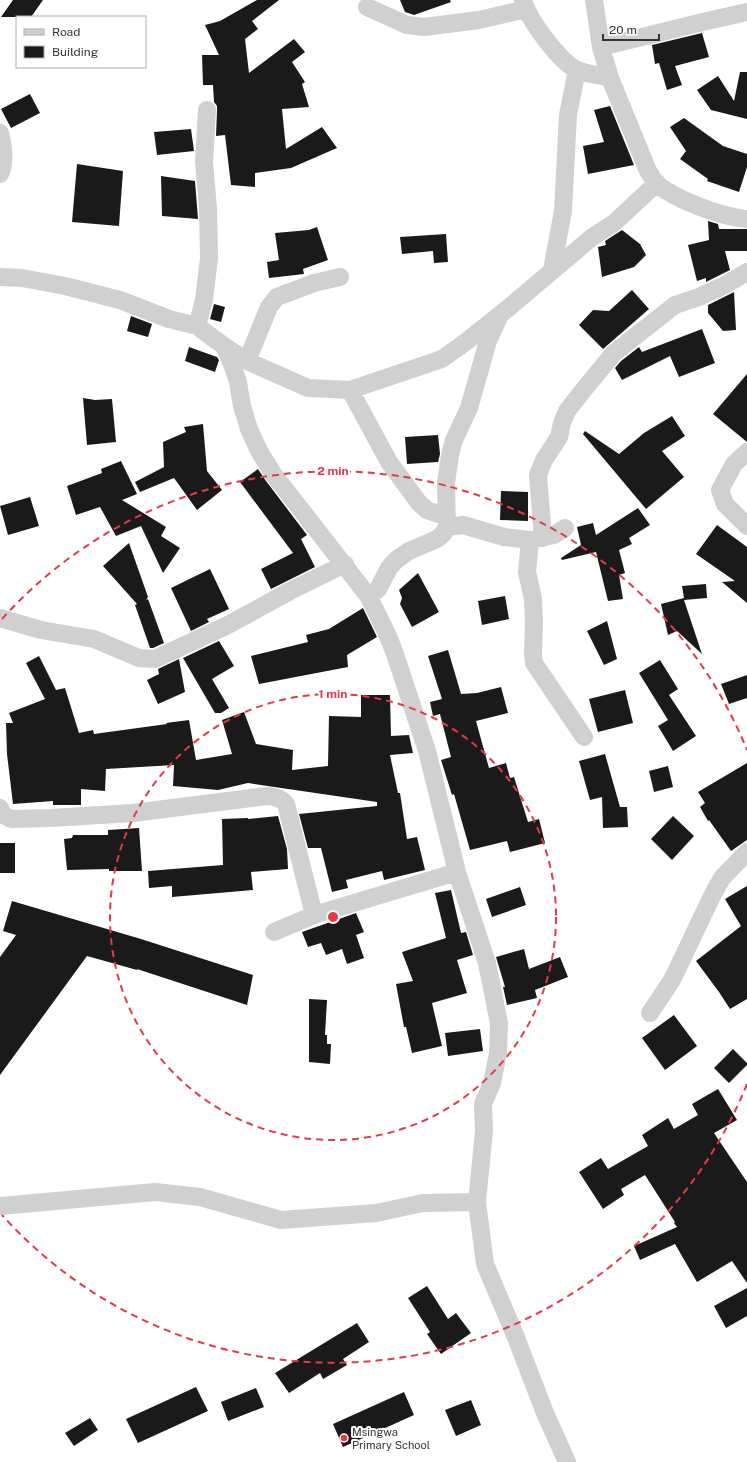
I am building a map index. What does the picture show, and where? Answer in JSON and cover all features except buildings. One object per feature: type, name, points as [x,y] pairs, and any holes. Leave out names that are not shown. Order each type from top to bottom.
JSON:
[{"type":"street","points":[[594,0],[601,47],[610,78],[648,171],[657,183],[674,195],[711,210],[738,218],[747,219]]},
{"type":"street","points":[[367,7],[407,25],[424,27],[479,20],[524,4],[554,51],[577,70],[610,78]]},
{"type":"street","points":[[601,47],[707,20],[747,12]]},
{"type":"street","points":[[552,270],[563,211],[568,115],[577,70]]},
{"type":"street","points":[[197,326],[204,300],[210,258],[204,162],[207,110]]},
{"type":"street","points":[[0,132],[4,150],[2,171],[0,174]]},
{"type":"street","points":[[0,277],[29,279],[114,298],[169,319],[197,326],[247,361],[308,388],[350,390],[442,359],[499,315],[591,238],[614,223],[657,183]]},
{"type":"street","points":[[584,737],[534,663],[533,599],[527,572],[536,539],[538,474],[544,460],[559,437],[562,423],[567,411],[584,388],[614,353],[675,305],[700,297],[747,272]]},
{"type":"street","points":[[247,361],[269,307],[277,297],[314,283],[340,277]]},
{"type":"street","points":[[369,597],[378,589],[389,568],[396,560],[409,551],[437,539],[444,534],[447,522],[446,483],[450,455],[454,440],[469,408],[488,341],[499,315]]},
{"type":"street","points":[[224,346],[238,382],[242,406],[249,429],[259,451],[274,475],[345,564],[369,597],[394,651],[427,751],[457,872],[487,963],[499,1023],[498,1053],[492,1083],[483,1104],[484,1131],[477,1202],[485,1264],[515,1335],[545,1413],[567,1462]]},
{"type":"street","points":[[350,390],[389,462],[419,502],[427,510],[447,522],[504,537],[536,539],[554,535],[565,528]]},
{"type":"street","points":[[747,452],[734,464],[720,490],[725,504],[747,526]]},
{"type":"street","points":[[0,618],[41,630],[94,639],[139,658],[155,659],[228,625],[290,591],[345,564]]},
{"type":"street","points":[[0,808],[2,814],[11,819],[51,818],[133,813],[267,796],[278,798],[283,800],[286,804],[314,915]]},
{"type":"street","points":[[650,1013],[672,980],[722,878],[747,852]]},
{"type":"street","points":[[274,932],[314,915],[457,872]]},
{"type":"street","points":[[0,1206],[154,1192],[200,1197],[281,1220],[376,1213],[423,1203],[477,1202]]},
{"type":"place","name":"Msingwa Primary School","points":[[344,1438]]}]
